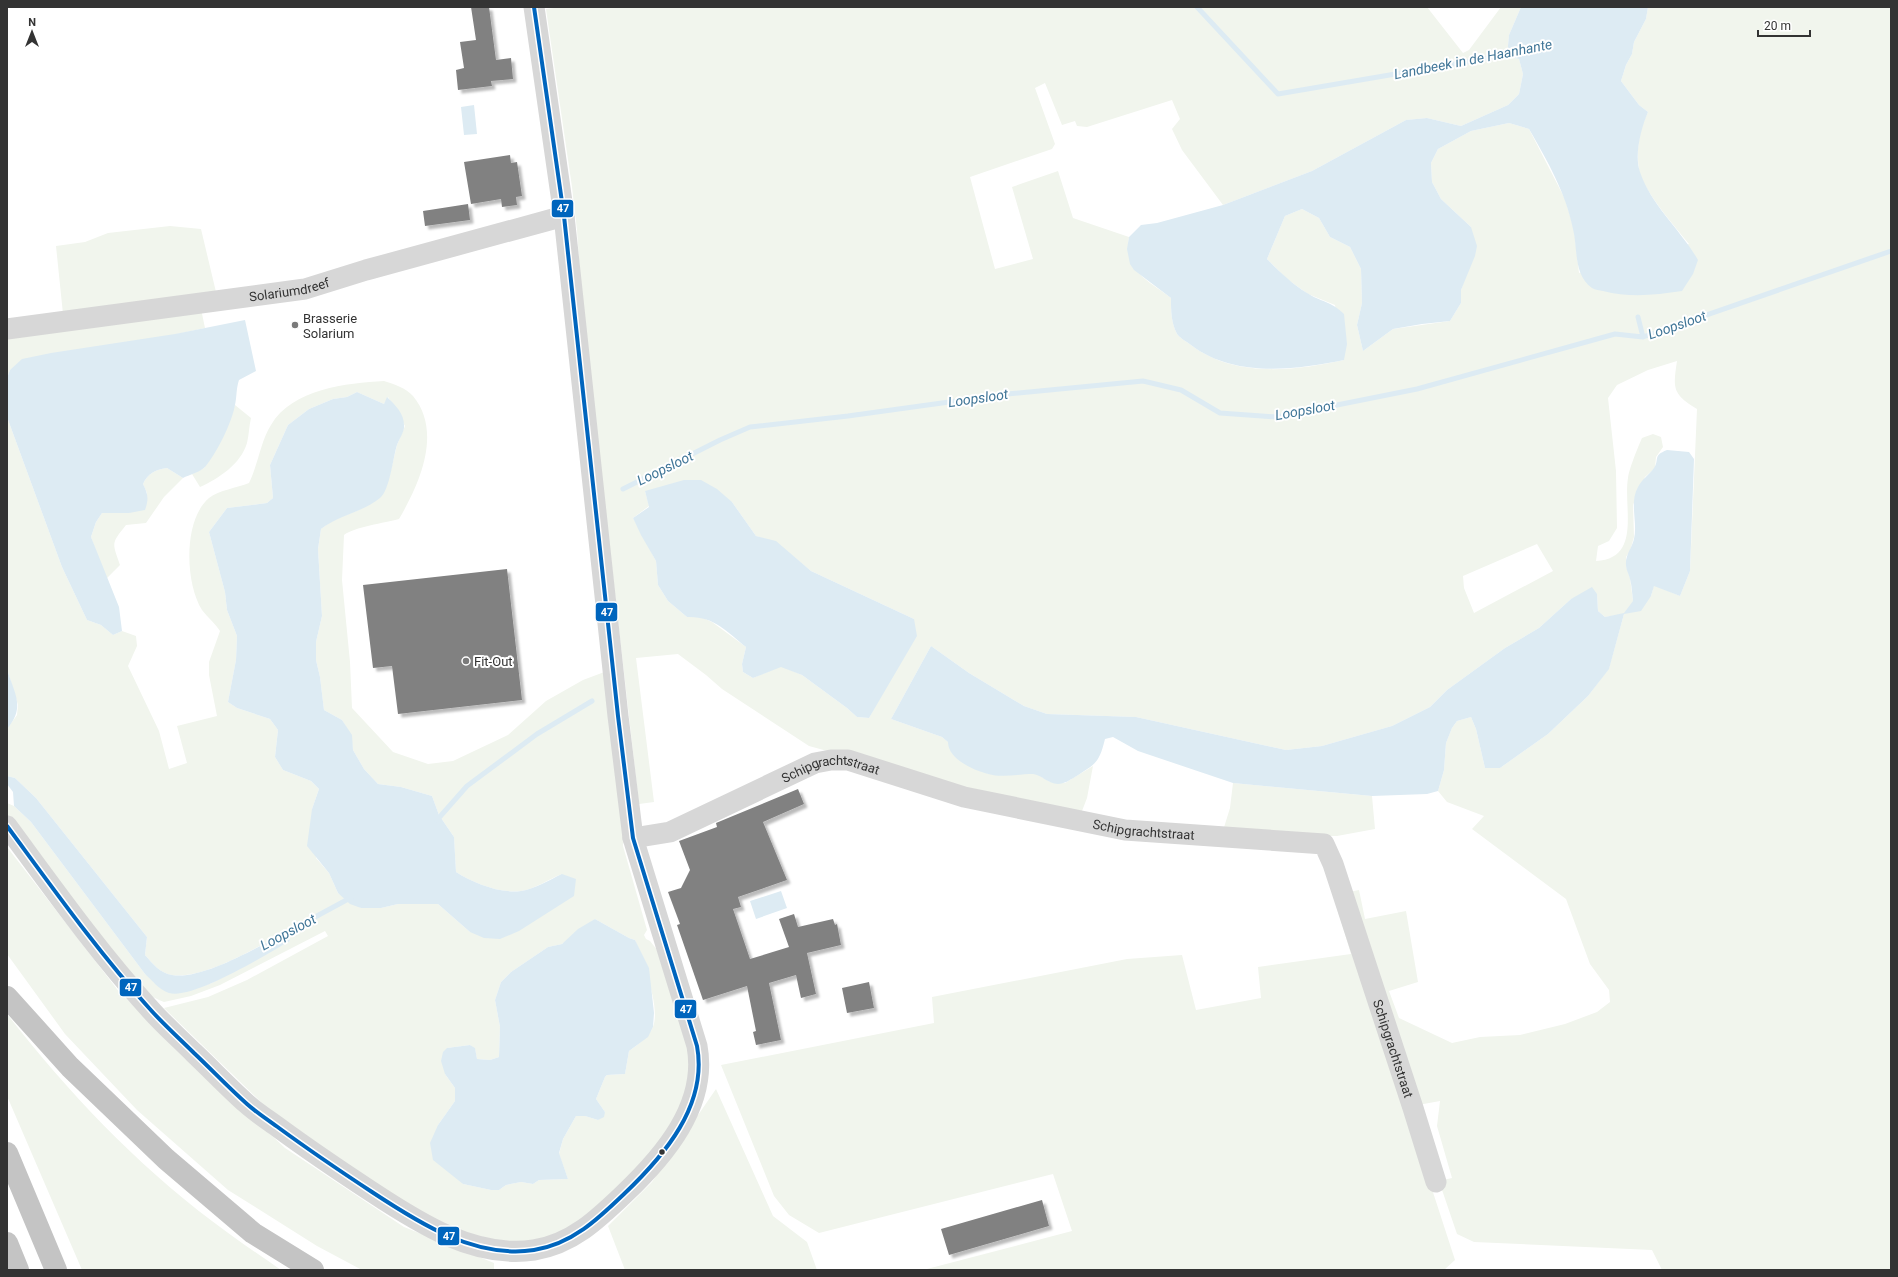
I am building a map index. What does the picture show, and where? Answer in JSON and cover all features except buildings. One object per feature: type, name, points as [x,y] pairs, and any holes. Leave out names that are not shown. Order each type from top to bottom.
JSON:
[{"type":"highway","points":[[7,997],[70,1067],[166,1159],[253,1233],[313,1270]]},
{"type":"highway","points":[[7,1153],[56,1270]]},
{"type":"highway","points":[[7,1243],[18,1270]]},
{"type":"street","points":[[7,826],[66,907],[149,1009],[248,1105],[319,1158],[397,1208],[436,1230],[466,1243],[501,1252],[534,1250],[557,1244],[594,1223],[630,1188],[664,1151],[685,1118],[698,1086],[700,1061],[697,1046],[633,838],[618,716],[564,216],[534,7]]},
{"type":"street","name":"Solariumdreef","points":[[7,329],[305,289],[366,270],[564,216]]},
{"type":"street","name":"Schipgrachtstraat","points":[[633,838],[670,832],[816,763],[831,760],[848,760],[964,797],[1125,830],[1324,844],[1335,871],[1436,1182]]},
{"type":"shaded area","points":[[562,7],[1427,7],[1463,53],[1469,50],[1501,7],[1521,7],[1509,35],[1507,56],[1519,59],[1523,74],[1519,94],[1508,105],[1461,126],[1427,118],[1406,120],[1312,171],[1223,205],[1182,150],[1172,129],[1180,119],[1172,100],[1087,127],[1077,126],[1075,121],[1062,125],[1045,83],[1035,88],[1055,144],[1052,149],[970,177],[995,269],[1033,259],[1012,187],[1058,171],[1073,218],[1129,237],[1128,249],[1130,258],[1139,274],[1171,298],[1172,321],[1178,335],[1208,356],[1226,363],[1245,367],[1285,369],[1344,360],[1335,305],[1308,294],[1287,279],[1267,259],[1285,216],[1302,209],[1319,218],[1330,237],[1350,247],[1361,269],[1362,303],[1357,325],[1363,351],[1393,329],[1450,321],[1461,303],[1461,290],[1465,278],[1471,227],[1441,199],[1432,182],[1431,163],[1438,149],[1471,131],[1509,123],[1529,129],[1565,199],[1574,229],[1579,273],[1689,244],[1660,208],[1641,178],[1638,163],[1638,148],[1640,133],[1648,112],[1639,105],[1621,81],[1626,65],[1632,54],[1634,42],[1646,19],[1648,7],[1891,7],[1891,1270],[1662,1270],[1652,1250],[1474,1242],[1457,1234],[1439,1181],[1452,1178],[1437,1126],[1440,1101],[1418,1105],[1404,1103],[1455,1260],[1444,1270],[923,1270],[1072,1231],[1053,1174],[819,1233],[789,1215],[774,1196],[721,1065],[934,1023],[932,997],[1127,959],[1182,955],[1196,1010],[1261,998],[1258,967],[1351,954],[1333,895],[1359,890],[1365,919],[1406,911],[1418,982],[1389,991],[1399,1018],[1452,1043],[1480,1037],[1520,1035],[1565,1024],[1597,1012],[1610,1002],[1609,990],[1590,964],[1566,899],[1472,829],[1484,816],[1447,802],[1438,791],[1444,770],[1446,743],[1452,728],[1457,721],[1471,717],[1476,729],[1485,768],[1500,768],[1548,734],[1588,696],[1609,668],[1624,614],[1605,617],[1598,611],[1597,594],[1571,599],[1539,628],[1505,648],[1447,690],[1430,707],[1392,726],[1322,746],[1286,750],[1136,717],[1047,714],[1024,706],[969,673],[931,646],[891,719],[942,737],[988,774],[1037,774],[1050,782],[1065,783],[1093,766],[1087,798],[1082,811],[1010,801],[809,746],[722,689],[678,654],[636,658],[654,802],[639,804],[582,304],[577,230],[572,187],[546,9]],"holes":[[[1677,361],[1675,378],[1676,390],[1683,399],[1697,409],[1690,571],[1680,596],[1654,585],[1651,596],[1633,601],[1630,578],[1626,566],[1626,557],[1630,551],[1634,537],[1633,505],[1645,477],[1655,468],[1656,457],[1663,447],[1661,437],[1653,434],[1642,438],[1628,478],[1628,517],[1625,541],[1620,551],[1610,558],[1596,561],[1598,546],[1609,541],[1617,528],[1616,471],[1608,398],[1617,385],[1648,370]],[[645,491],[732,502],[756,536],[776,542],[811,571],[914,619],[879,699],[869,718],[857,717],[802,675],[781,666],[753,678],[743,672],[742,664],[746,647],[712,622],[701,617],[687,617],[668,601],[658,585],[656,561],[633,518],[649,506]],[[1537,544],[1553,571],[1474,613],[1464,588],[1463,576]]]},
{"type":"shaded area","points":[[1521,7],[1648,7],[1646,19],[1634,42],[1632,54],[1626,65],[1621,81],[1639,105],[1648,112],[1643,126],[1638,150],[1638,165],[1645,184],[1651,195],[1698,260],[1693,274],[1682,291],[1652,295],[1623,295],[1592,288],[1582,276],[1579,268],[1570,216],[1555,177],[1529,129],[1509,123],[1471,131],[1438,149],[1431,163],[1432,182],[1441,199],[1471,227],[1477,246],[1475,256],[1461,290],[1461,303],[1450,321],[1393,329],[1363,351],[1357,325],[1362,303],[1361,269],[1350,247],[1330,237],[1319,218],[1302,209],[1285,216],[1267,259],[1286,278],[1312,296],[1335,306],[1344,314],[1347,344],[1344,360],[1305,367],[1265,369],[1245,367],[1226,363],[1208,356],[1177,334],[1172,321],[1171,298],[1134,270],[1130,264],[1127,249],[1129,237],[1141,225],[1157,223],[1223,205],[1312,171],[1406,120],[1427,118],[1461,126],[1508,105],[1519,94],[1523,74],[1519,59],[1507,56],[1509,35]]},
{"type":"shaded area","points":[[474,105],[477,134],[464,135],[461,107]]},
{"type":"shaded area","points":[[170,226],[201,229],[216,292],[63,314],[56,246],[85,242],[108,233]]},
{"type":"shaded area","points":[[201,309],[205,328],[10,370],[7,378],[7,335]]},
{"type":"shaded area","points":[[245,320],[256,371],[239,380],[231,420],[210,461],[203,469],[183,478],[167,468],[152,473],[147,477],[143,484],[147,497],[145,510],[129,513],[102,513],[96,522],[91,537],[119,607],[122,631],[113,635],[101,625],[87,620],[62,567],[7,417],[7,378],[10,370],[22,359],[51,353],[175,334]]},
{"type":"shaded area","points":[[384,381],[396,385],[413,396],[422,410],[426,426],[427,442],[425,458],[420,475],[399,519],[362,527],[344,535],[342,580],[350,662],[352,708],[393,752],[428,764],[453,761],[508,735],[546,701],[583,680],[607,671],[624,830],[623,846],[647,930],[644,935],[658,951],[689,1049],[690,1077],[683,1103],[648,1160],[579,1223],[559,1235],[522,1242],[496,1240],[470,1234],[443,1224],[372,1182],[265,1106],[164,1008],[208,997],[247,980],[328,936],[325,931],[220,985],[191,996],[164,1002],[151,996],[128,971],[7,819],[7,803],[14,806],[31,822],[145,974],[178,993],[212,983],[290,941],[284,933],[245,954],[199,973],[172,975],[157,968],[145,955],[147,937],[36,798],[15,778],[7,776],[7,729],[17,715],[18,705],[7,669],[7,417],[62,567],[87,620],[101,625],[113,635],[122,631],[136,636],[137,646],[128,666],[159,731],[169,769],[187,763],[177,726],[217,716],[209,675],[209,662],[220,631],[202,610],[196,598],[190,568],[189,552],[191,536],[195,521],[201,508],[213,495],[249,483],[262,445],[271,425],[280,413],[292,403],[322,390],[338,386]],"holes":[[[357,392],[384,404],[388,397],[405,426],[397,445],[389,478],[359,510],[333,520],[321,529],[318,549],[322,616],[316,642],[316,660],[320,677],[324,710],[342,720],[351,735],[353,750],[364,769],[378,784],[401,787],[432,796],[439,815],[454,837],[456,872],[487,887],[505,891],[521,891],[562,874],[470,932],[438,904],[398,904],[381,908],[361,908],[338,893],[329,873],[316,858],[312,809],[319,789],[311,781],[283,770],[275,757],[278,730],[270,719],[237,708],[228,702],[236,660],[237,636],[227,610],[225,592],[209,532],[227,508],[267,503],[273,498],[270,465],[288,425],[309,409],[333,399],[347,397]],[[595,919],[635,940],[653,996],[655,1008],[653,1027],[646,1037],[629,1051],[625,1074],[607,1075],[605,1077],[596,1099],[605,1112],[598,1120],[585,1116],[576,1116],[563,1139],[559,1154],[568,1179],[539,1180],[533,1184],[521,1182],[506,1185],[499,1190],[491,1190],[463,1184],[438,1125],[455,1101],[455,1088],[445,1074],[447,1048],[470,1045],[475,1049],[477,1059],[490,1060],[499,1057],[500,1027],[495,1000],[501,982],[511,972],[548,947],[562,944]]]},
{"type":"shaded area","points":[[357,392],[384,404],[387,397],[401,413],[404,421],[404,427],[397,445],[389,481],[380,498],[366,507],[335,520],[321,529],[318,549],[322,616],[316,642],[316,660],[320,677],[324,710],[342,720],[352,735],[353,750],[364,769],[378,784],[401,787],[432,796],[439,815],[454,837],[456,872],[487,887],[505,891],[521,891],[542,884],[562,874],[576,879],[574,896],[519,931],[500,939],[484,938],[470,932],[438,904],[398,904],[381,908],[361,908],[350,904],[338,893],[329,873],[307,846],[312,809],[319,789],[311,781],[283,770],[275,757],[278,730],[270,719],[237,708],[228,702],[236,660],[237,636],[227,610],[225,592],[209,532],[227,508],[267,503],[273,498],[270,465],[288,425],[309,409],[333,399],[347,397]]},
{"type":"shaded area","points":[[235,405],[251,418],[248,440],[244,451],[240,458],[228,470],[214,480],[200,487],[192,474],[204,468],[218,446]]},
{"type":"shaded area","points":[[1667,450],[1689,452],[1694,459],[1690,571],[1680,596],[1654,586],[1651,596],[1641,611],[1624,614],[1609,669],[1588,696],[1548,734],[1500,768],[1485,768],[1476,729],[1471,717],[1457,721],[1452,728],[1446,743],[1444,770],[1438,791],[1427,794],[1372,796],[1233,783],[1138,751],[1113,737],[1105,739],[1101,754],[1092,766],[1067,782],[1054,784],[1033,774],[999,776],[975,770],[962,763],[952,754],[948,742],[942,737],[891,719],[931,646],[969,673],[1024,706],[1047,714],[1136,717],[1286,750],[1322,746],[1392,726],[1430,707],[1447,690],[1505,648],[1539,628],[1571,599],[1592,587],[1597,594],[1598,611],[1605,617],[1624,613],[1633,601],[1630,577],[1626,569],[1626,561],[1635,533],[1635,493],[1641,482],[1656,465],[1659,454]]},
{"type":"shaded area","points":[[167,468],[183,478],[164,497],[146,523],[126,525],[121,531],[114,544],[115,552],[120,565],[106,579],[91,537],[96,522],[102,513],[129,513],[147,493],[143,484],[147,477],[155,471]]},
{"type":"shaded area","points":[[684,480],[701,480],[717,489],[732,502],[756,536],[776,541],[811,571],[914,619],[917,636],[869,718],[857,717],[802,675],[781,667],[753,678],[743,672],[742,664],[746,647],[726,630],[705,619],[687,617],[668,601],[658,585],[656,561],[633,518],[649,507],[645,491]]},
{"type":"shaded area","points":[[7,669],[17,700],[17,707],[13,721],[7,729]]},
{"type":"shaded area","points":[[7,776],[15,778],[36,798],[147,937],[145,955],[157,968],[172,975],[199,973],[230,961],[285,933],[290,941],[248,965],[195,990],[180,993],[169,993],[162,990],[145,974],[31,822],[14,806],[13,792],[7,784]]},
{"type":"shaded area","points":[[1233,783],[1372,796],[1375,829],[1337,836],[1221,837],[1230,808]]},
{"type":"shaded area","points":[[7,847],[120,993],[285,1148],[404,1227],[494,1263],[494,1270],[362,1270],[317,1246],[228,1190],[137,1110],[65,1034],[7,954]]},
{"type":"shaded area","points":[[781,891],[787,908],[756,919],[750,901]]},
{"type":"shaded area","points":[[595,919],[635,940],[649,968],[654,1013],[653,1027],[648,1037],[629,1051],[625,1074],[607,1075],[605,1077],[596,1099],[605,1112],[604,1117],[598,1120],[585,1116],[576,1116],[563,1139],[559,1153],[568,1179],[539,1180],[533,1184],[521,1182],[506,1185],[499,1190],[491,1190],[463,1184],[433,1160],[430,1143],[438,1125],[455,1101],[455,1088],[445,1074],[441,1061],[443,1052],[447,1048],[470,1045],[475,1048],[477,1059],[490,1060],[499,1057],[500,1027],[495,1000],[501,982],[511,972],[548,947],[562,944],[578,929]]},
{"type":"shaded area","points":[[7,1014],[53,1071],[129,1150],[156,1175],[212,1221],[281,1270],[82,1270],[7,1096]]},
{"type":"shaded area","points":[[716,1089],[773,1216],[807,1242],[817,1270],[625,1270],[608,1226],[652,1182]]},
{"type":"waterway","name":"Landbeek in de Haanhante","points":[[1197,7],[1278,94],[1513,54]]},
{"type":"waterway","name":"Loopsloot","points":[[623,489],[720,440],[750,427],[848,416],[1007,394],[1143,381],[1181,390],[1220,413],[1277,417],[1417,389],[1615,334],[1643,337],[1891,251]]},
{"type":"waterway","name":"Landbeek in de Haanhante","points":[[1638,317],[1643,337]]},
{"type":"waterway","name":"Loopsloot","points":[[437,820],[467,786],[537,734],[592,701]]},
{"type":"waterway","name":"Loopsloot","points":[[280,936],[352,897]]},
{"type":"transit line","name":"47","points":[[7,826],[76,919],[130,987],[160,1020],[240,1098],[313,1152],[390,1204],[448,1236],[469,1244],[490,1249],[512,1251],[534,1250],[548,1247],[560,1242],[584,1229],[624,1194],[654,1163],[680,1128],[696,1089],[699,1068],[697,1046],[633,838],[618,716],[564,216],[534,7]]},
{"type":"place","name":"Brasserie Solarium","points":[[295,325]]},
{"type":"place","name":"Fit-Out","points":[[466,661]]}]
